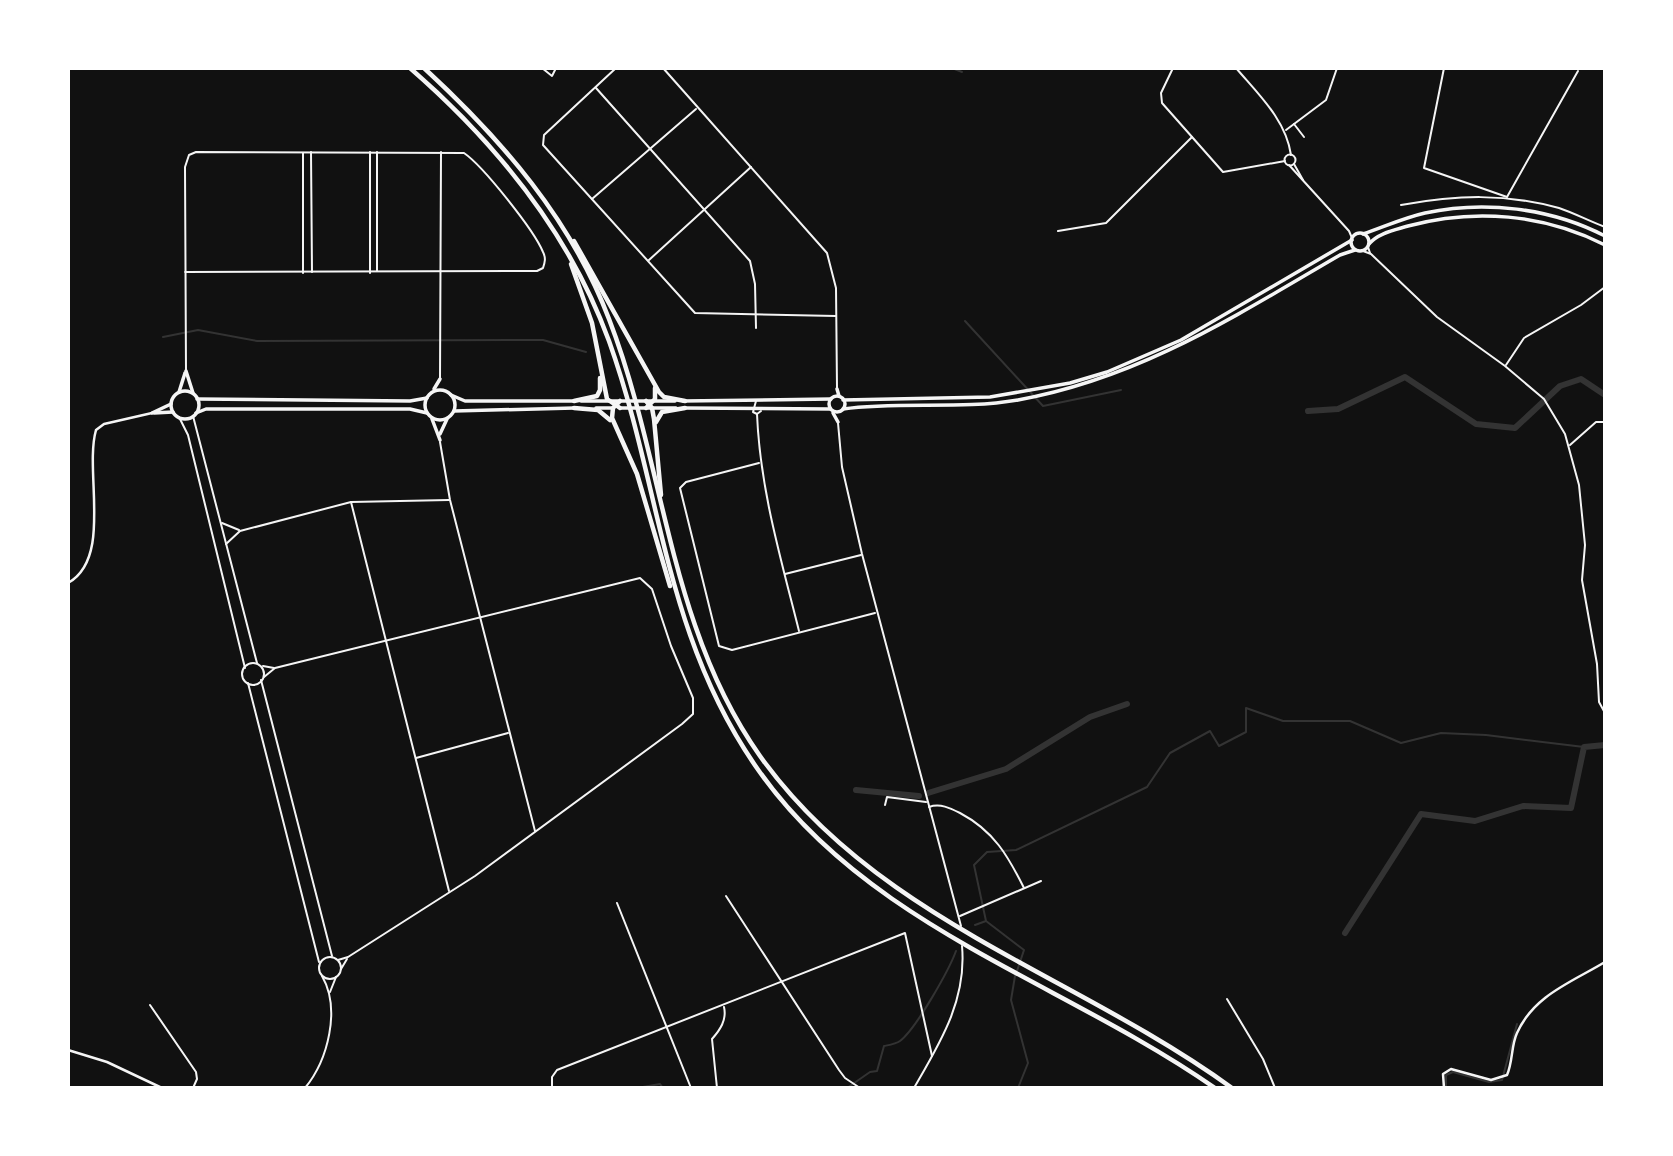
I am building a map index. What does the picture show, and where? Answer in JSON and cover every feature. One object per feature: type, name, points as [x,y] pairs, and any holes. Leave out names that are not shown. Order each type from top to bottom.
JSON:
[{"type":"highway","points":[[410,68],[497,153],[562,244],[597,310],[626,396],[674,592],[693,650]]},
{"type":"highway","points":[[424,68],[494,137],[557,217],[583,253],[664,397],[685,401]]},
{"type":"highway","points":[[439,440],[447,419],[454,411],[616,407],[685,401],[990,397],[1070,383],[1107,372],[1181,340],[1352,240],[1357,234],[1427,212],[1482,207],[1538,213],[1605,236]]},
{"type":"highway","points":[[440,379],[446,391],[465,401],[620,401],[685,408],[831,410],[991,404],[1055,392],[1144,364],[1191,341],[1340,255],[1355,250],[1363,251],[1376,237],[1419,223],[1487,215],[1554,225],[1605,245]]},
{"type":"highway","points":[[557,217],[589,273],[608,316],[632,394],[693,623],[721,692],[768,766],[827,834],[889,885],[923,907],[1143,1031],[1232,1088]]},
{"type":"highway","points":[[1363,234],[1369,245]]},
{"type":"highway","points":[[1352,240],[1355,250]]},
{"type":"highway","points":[[562,244],[583,291],[608,401],[616,407]]},
{"type":"highway","points":[[574,401],[591,400],[600,390],[596,346]]},
{"type":"highway","points":[[152,413],[171,404],[182,387],[186,371]]},
{"type":"highway","points":[[186,371],[193,395]]},
{"type":"highway","points":[[177,394],[186,391],[197,399],[410,401],[426,398],[440,379]]},
{"type":"highway","points":[[655,385],[649,404],[655,426],[658,480],[667,530]]},
{"type":"highway","points":[[837,389],[841,398],[838,422]]},
{"type":"highway","points":[[837,389],[832,398],[831,410],[838,422]]},
{"type":"highway","points":[[433,391],[446,391]]},
{"type":"highway","points":[[452,395],[454,411]]},
{"type":"highway","points":[[426,398],[428,414],[437,426],[439,440]]},
{"type":"highway","points":[[195,414],[197,399]]},
{"type":"highway","points":[[614,425],[616,407],[620,401]]},
{"type":"highway","points":[[171,404],[173,412],[179,417],[206,409],[383,409],[428,414],[438,420],[447,419]]},
{"type":"highway","points":[[573,408],[598,410],[605,413],[614,425],[637,474],[670,588],[693,650],[735,735],[758,771],[804,825],[851,868],[914,913],[1150,1046],[1215,1088]]},
{"type":"highway","points":[[655,426],[663,412],[685,408]]},
{"type":"highway","points":[[152,413],[173,412]]},
{"type":"street","points":[[542,68],[552,76],[556,68]]},
{"type":"street","points":[[616,68],[550,128],[544,135],[543,145],[695,313],[836,316]]},
{"type":"street","points":[[663,68],[828,253],[834,276],[837,389]]},
{"type":"street","points":[[1173,68],[1161,93],[1162,103],[1223,172],[1284,161],[1285,157],[1291,155]]},
{"type":"street","points":[[1236,68],[1285,130],[1294,163],[1306,184]]},
{"type":"street","points":[[1285,130],[1326,100],[1337,68]]},
{"type":"street","points":[[1444,68],[1424,168],[1507,197],[1559,208],[1605,227]]},
{"type":"street","points":[[1507,197],[1578,71]]},
{"type":"street","points":[[595,87],[750,261],[756,328]]},
{"type":"street","points":[[592,200],[697,108]]},
{"type":"street","points":[[1294,123],[1304,138]]},
{"type":"street","points":[[1058,231],[1106,222],[1192,136]]},
{"type":"street","points":[[185,272],[537,271],[543,268],[545,259],[541,248],[510,204],[470,157],[458,152],[205,151],[189,155],[185,167],[185,272],[186,371]]},
{"type":"street","points":[[370,151],[370,273]]},
{"type":"street","points":[[303,152],[303,273]]},
{"type":"street","points":[[311,152],[312,273]]},
{"type":"street","points":[[377,152],[377,272]]},
{"type":"street","points":[[440,152],[440,379]]},
{"type":"street","points":[[303,161],[311,161]]},
{"type":"street","points":[[369,162],[377,161]]},
{"type":"street","points":[[1284,161],[1349,231],[1352,240]]},
{"type":"street","points":[[1289,165],[1294,163]]},
{"type":"street","points":[[649,261],[752,166]]},
{"type":"street","points":[[1401,205],[1461,195],[1507,197]]},
{"type":"street","points":[[1349,231],[1357,234]]},
{"type":"street","points":[[1369,245],[1371,254]]},
{"type":"street","points":[[1363,251],[1371,254],[1437,317],[1505,366],[1544,399],[1556,415],[1569,445],[1579,485],[1585,545],[1582,580],[1597,664],[1599,702],[1605,713]]},
{"type":"street","points":[[303,260],[312,264]]},
{"type":"street","points":[[370,261],[377,262]]},
{"type":"street","points":[[1505,366],[1524,338],[1581,305],[1605,286]]},
{"type":"street","points":[[756,401],[753,408],[757,414],[759,463],[799,632]]},
{"type":"street","points":[[757,414],[765,407]]},
{"type":"street","points":[[68,583],[82,573],[92,552],[96,430],[104,424],[152,413]]},
{"type":"street","points":[[195,414],[225,545],[264,677]]},
{"type":"street","points":[[179,417],[188,435],[244,668],[243,676],[248,683],[319,962],[318,970],[330,993]]},
{"type":"street","points":[[838,422],[842,467],[862,554],[961,923],[963,950],[960,993],[953,1018],[914,1088]]},
{"type":"street","points":[[1569,445],[1596,422],[1605,422]]},
{"type":"street","points":[[439,440],[450,500],[535,832]]},
{"type":"street","points":[[759,463],[686,482],[680,488],[719,646],[732,650],[877,613]]},
{"type":"street","points":[[225,545],[240,531],[351,502],[450,500]]},
{"type":"street","points":[[351,502],[388,640],[449,892]]},
{"type":"street","points":[[219,519],[225,527],[240,531]]},
{"type":"street","points":[[785,574],[862,554]]},
{"type":"street","points":[[248,683],[256,684],[275,668],[630,579],[643,579],[652,589],[671,646],[693,698],[692,714],[535,832],[449,892],[348,957],[338,960]]},
{"type":"street","points":[[244,668],[258,664],[275,668]]},
{"type":"street","points":[[261,680],[332,956],[338,960],[341,970]]},
{"type":"street","points":[[416,758],[509,733]]},
{"type":"street","points":[[886,805],[887,797],[927,802]]},
{"type":"street","points":[[929,807],[937,805],[957,811],[990,832],[1006,853],[1024,888]]},
{"type":"street","points":[[960,916],[1041,881]]},
{"type":"street","points":[[726,896],[845,1079],[860,1088]]},
{"type":"street","points":[[617,902],[691,1088]]},
{"type":"street","points":[[552,1088],[552,1077],[557,1070],[905,933],[932,1057]]},
{"type":"street","points":[[319,962],[332,956]]},
{"type":"street","points":[[305,1088],[316,1074],[325,1050],[330,993],[348,957]]},
{"type":"street","points":[[1444,1088],[1443,1074],[1451,1069],[1491,1080],[1503,1078],[1512,1063],[1517,1032],[1534,1007],[1565,983],[1605,962]]},
{"type":"street","points":[[322,976],[329,979],[336,977]]},
{"type":"street","points":[[1227,999],[1263,1059],[1275,1088]]},
{"type":"street","points":[[150,1005],[196,1072],[197,1079],[193,1088]]},
{"type":"street","points":[[717,1088],[712,1039],[720,1030],[726,1014],[723,1006]]},
{"type":"street","points":[[68,1050],[107,1062],[162,1088]]},
{"type":"waterway","points":[[952,68],[962,72]]},
{"type":"waterway","points":[[965,321],[1043,406],[1121,390]]},
{"type":"waterway","points":[[163,337],[198,330],[257,341],[543,340],[586,352]]},
{"type":"waterway","points":[[1308,411],[1338,409],[1405,377],[1476,424],[1515,428],[1560,386],[1581,379],[1605,395]]},
{"type":"waterway","points":[[928,793],[1006,769],[1090,717],[1127,704]]},
{"type":"waterway","points":[[975,925],[986,921],[974,865],[987,852],[1016,850],[1147,787],[1170,753],[1210,731],[1219,746],[1246,732],[1246,708],[1283,721],[1350,721],[1401,743],[1441,733],[1486,735],[1584,747]]},
{"type":"waterway","points":[[1345,933],[1421,814],[1475,821],[1523,806],[1571,808],[1584,747],[1605,745]]},
{"type":"waterway","points":[[856,790],[919,796]]},
{"type":"waterway","points":[[986,921],[1024,950],[1017,971]]},
{"type":"waterway","points":[[847,1088],[870,1072],[877,1071],[884,1046],[898,1042],[915,1025],[956,951]]},
{"type":"waterway","points":[[1015,976],[1011,1000],[1028,1063],[1018,1088]]},
{"type":"waterway","points":[[1446,1088],[1446,1075],[1453,1072],[1489,1082],[1502,1080],[1517,1024]]},
{"type":"waterway","points":[[637,1088],[660,1084],[663,1088]]}]
